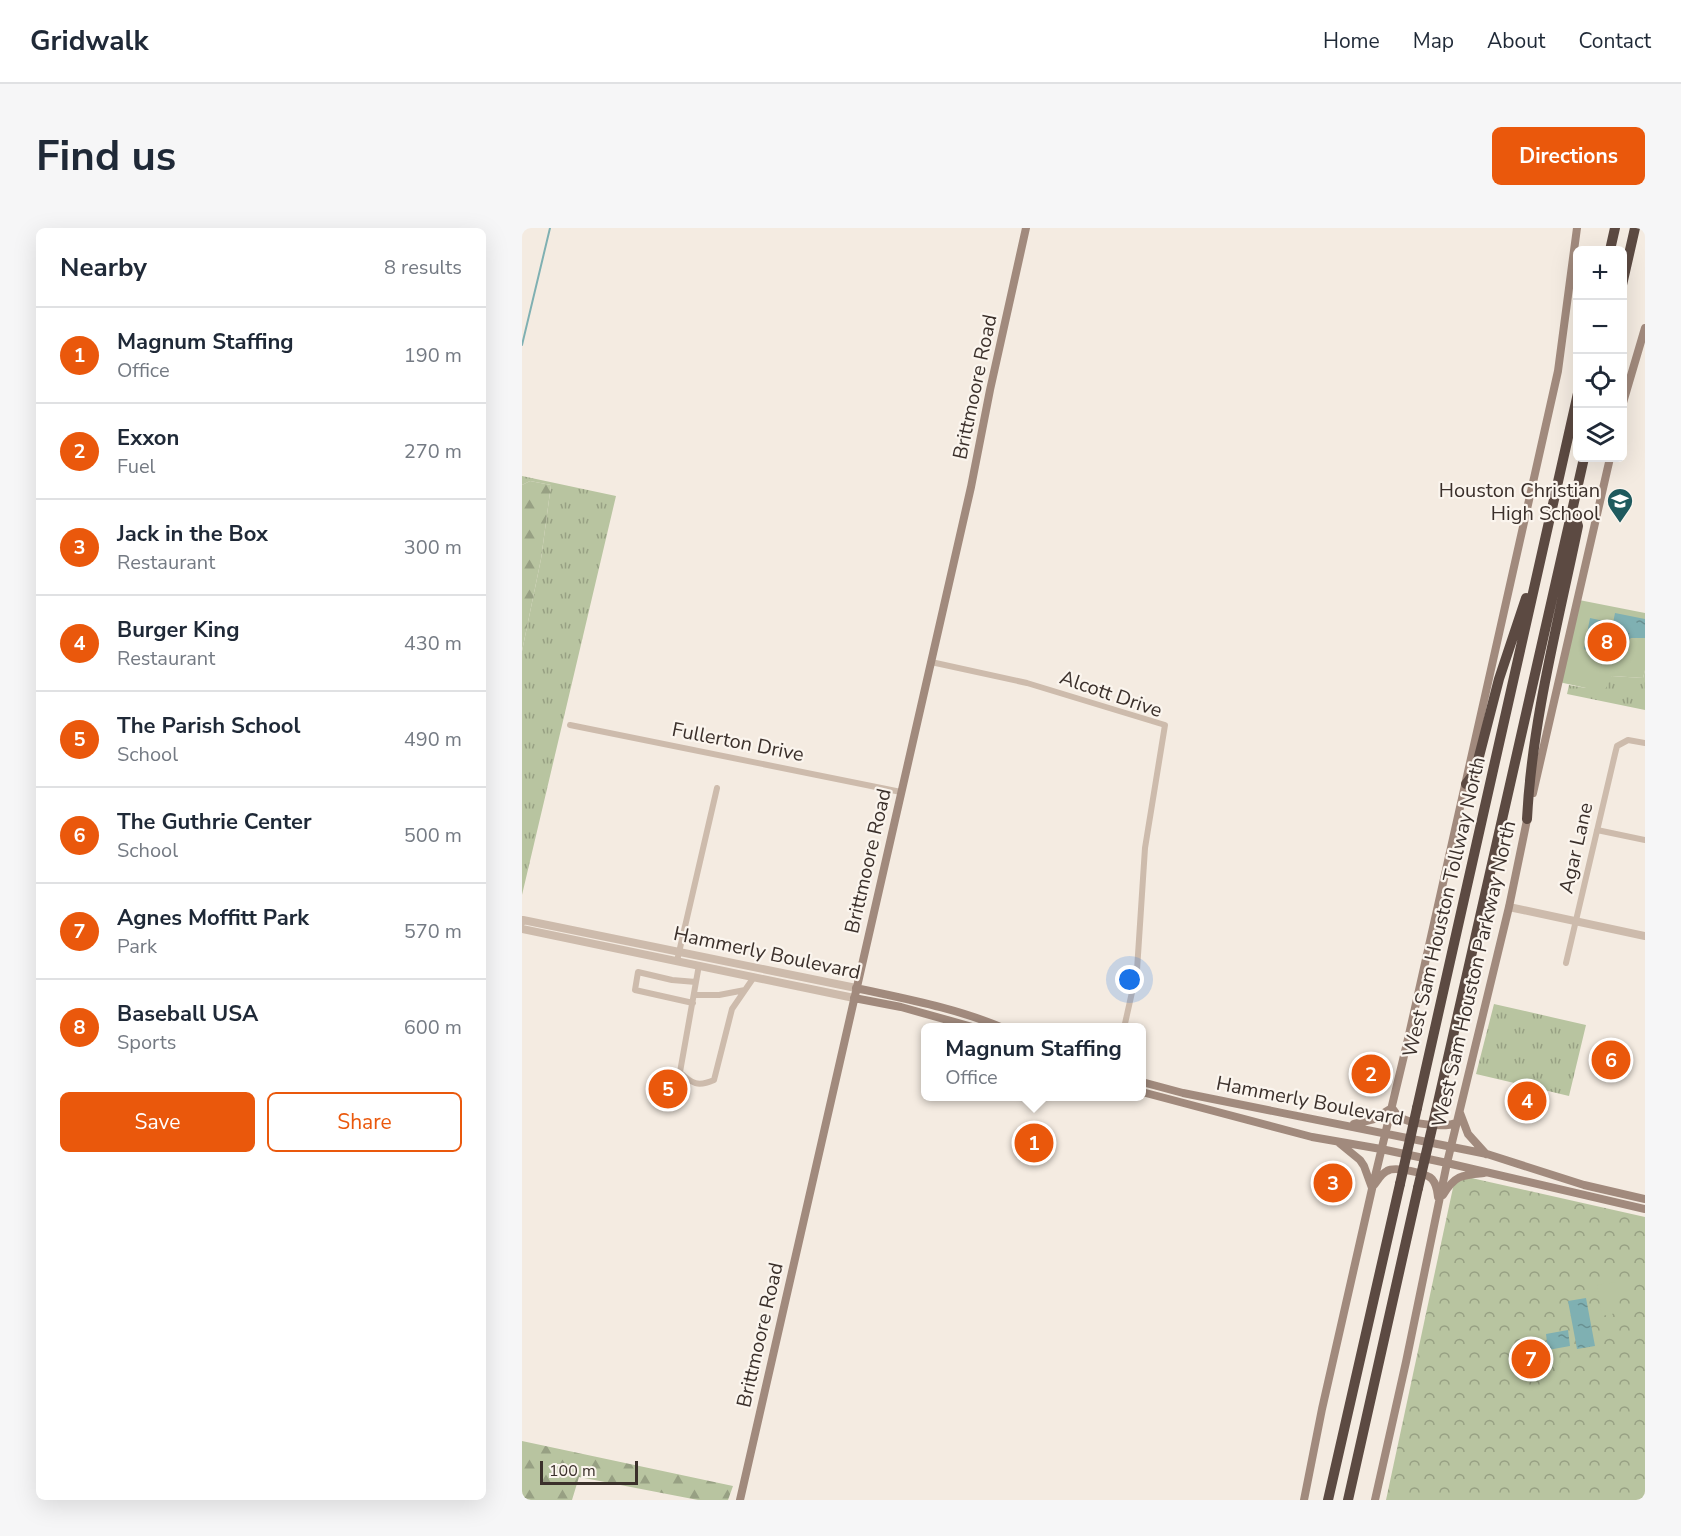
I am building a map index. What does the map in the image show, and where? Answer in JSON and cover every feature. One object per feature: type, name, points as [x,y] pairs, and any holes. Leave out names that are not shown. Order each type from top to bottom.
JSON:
[{"type":"highway","points":[[1611,246],[1615,228]]},
{"type":"highway","points":[[1627,266],[1635,228]]},
{"type":"highway","name":"West Sam Houston Tollway North","points":[[1328,1500],[1575,408]]},
{"type":"highway","name":"West Sam Houston Tollway North","points":[[1348,1500],[1583,462]]},
{"type":"highway","points":[[1527,819],[1528,788],[1545,684],[1578,526],[1572,508]]},
{"type":"highway","points":[[1466,784],[1475,772],[1499,679],[1545,538]]},
{"type":"main road","name":"Brittmoore Road","points":[[740,1500],[931,662],[1026,228]]},
{"type":"main road","points":[[1304,1500],[1322,1409],[1466,784],[1558,371],[1577,228]]},
{"type":"main road","points":[[1627,392],[1645,328]]},
{"type":"main road","name":"West Sam Houston Parkway North","points":[[1375,1500],[1447,1162],[1509,907],[1609,462]]},
{"type":"main road","name":"Hammerly Boulevard","points":[[856,988],[926,1004],[989,1023]]},
{"type":"main road","name":"Hammerly Boulevard","points":[[854,998],[901,1007],[958,1023]]},
{"type":"main road","name":"Hammerly Boulevard","points":[[1146,1083],[1182,1094],[1487,1154],[1584,1185],[1645,1199]]},
{"type":"main road","name":"Hammerly Boulevard","points":[[1146,1093],[1312,1137],[1447,1162],[1645,1209]]},
{"type":"main road","points":[[1392,1108],[1403,1119],[1441,1127],[1456,1123]]},
{"type":"main road","points":[[1348,1125],[1370,1121],[1392,1108]]},
{"type":"main road","points":[[1460,1113],[1468,1134],[1487,1154]]},
{"type":"main road","points":[[1337,1141],[1364,1166],[1372,1189]]},
{"type":"main road","points":[[1372,1189],[1382,1174],[1388,1169],[1396,1169],[1426,1175],[1437,1187],[1439,1200]]},
{"type":"main road","points":[[1439,1200],[1450,1183],[1458,1177],[1493,1173]]},
{"type":"street","name":"Alcott Drive","points":[[931,662],[1027,683],[1165,725],[1145,848],[1137,970],[1125,1023]]},
{"type":"street","name":"Fullerton Drive","points":[[570,725],[901,792]]},
{"type":"street","name":"Agar Lane","points":[[1566,963],[1617,746],[1628,740],[1645,743]]},
{"type":"street","points":[[677,961],[717,788]]},
{"type":"street","points":[[1597,830],[1645,840]]},
{"type":"street","points":[[1509,907],[1645,936]]},
{"type":"street","name":"Hammerly Boulevard","points":[[522,921],[856,988]]},
{"type":"street","name":"Hammerly Boulevard","points":[[522,929],[854,998]]},
{"type":"street","points":[[596,944],[598,935]]},
{"type":"street","points":[[699,965],[680,1072],[691,1082],[704,1085],[714,1080],[736,1003],[754,977]]},
{"type":"street","points":[[741,974],[744,965]]},
{"type":"street","points":[[693,1002],[635,990],[638,972],[672,980],[696,982]]},
{"type":"street","points":[[694,994],[720,995],[745,990]]},
{"type":"street","points":[[720,995],[736,1003]]},
{"type":"green space","points":[[522,476],[616,496],[522,895],[522,651],[541,559],[551,485],[530,481],[522,485]]},
{"type":"green space","points":[[530,481],[551,485],[541,559],[522,651],[522,485]]},
{"type":"green space","points":[[1579,600],[1645,613],[1643,678],[1612,676],[1606,688],[1586,688],[1559,682]]},
{"type":"green space","points":[[1645,670],[1645,710],[1567,694],[1569,685],[1586,688],[1612,676],[1643,678]]},
{"type":"green space","points":[[1494,1004],[1586,1025],[1569,1096],[1476,1074]]},
{"type":"green space","points":[[1467,1177],[1645,1217],[1645,1500],[1386,1500],[1454,1183]]},
{"type":"green space","points":[[1616,1282],[1621,1312],[1602,1316],[1597,1285]]},
{"type":"green space","points":[[522,1441],[733,1486],[728,1500],[698,1500],[579,1477],[572,1500],[522,1500]]},
{"type":"water","points":[[1615,613],[1645,619],[1645,638],[1631,638],[1621,647],[1607,646],[1595,654],[1584,649],[1590,618],[1613,623]]},
{"type":"water","points":[[1586,1298],[1595,1346],[1577,1349],[1568,1301]]},
{"type":"water","points":[[1568,1330],[1570,1346],[1548,1350],[1546,1334]]},
{"type":"waterway","points":[[522,345],[550,228]]},
{"type":"place","name":"Houston Christian High School","points":[[1620,524]]},
{"type":"place","name":"Baseball USA","points":[[1607,642]]},
{"type":"place","name":"The Guthrie Center","points":[[1611,1060]]},
{"type":"place","name":"Exxon","points":[[1371,1074]]},
{"type":"place","name":"The Parish School","points":[[668,1089]]},
{"type":"place","name":"Burger King","points":[[1527,1101]]},
{"type":"place","name":"Magnum Staffing","points":[[1034,1143]]},
{"type":"place","name":"Jack in the Box","points":[[1333,1183]]},
{"type":"place","name":"Agnes Moffitt Park","points":[[1531,1359]]}]
